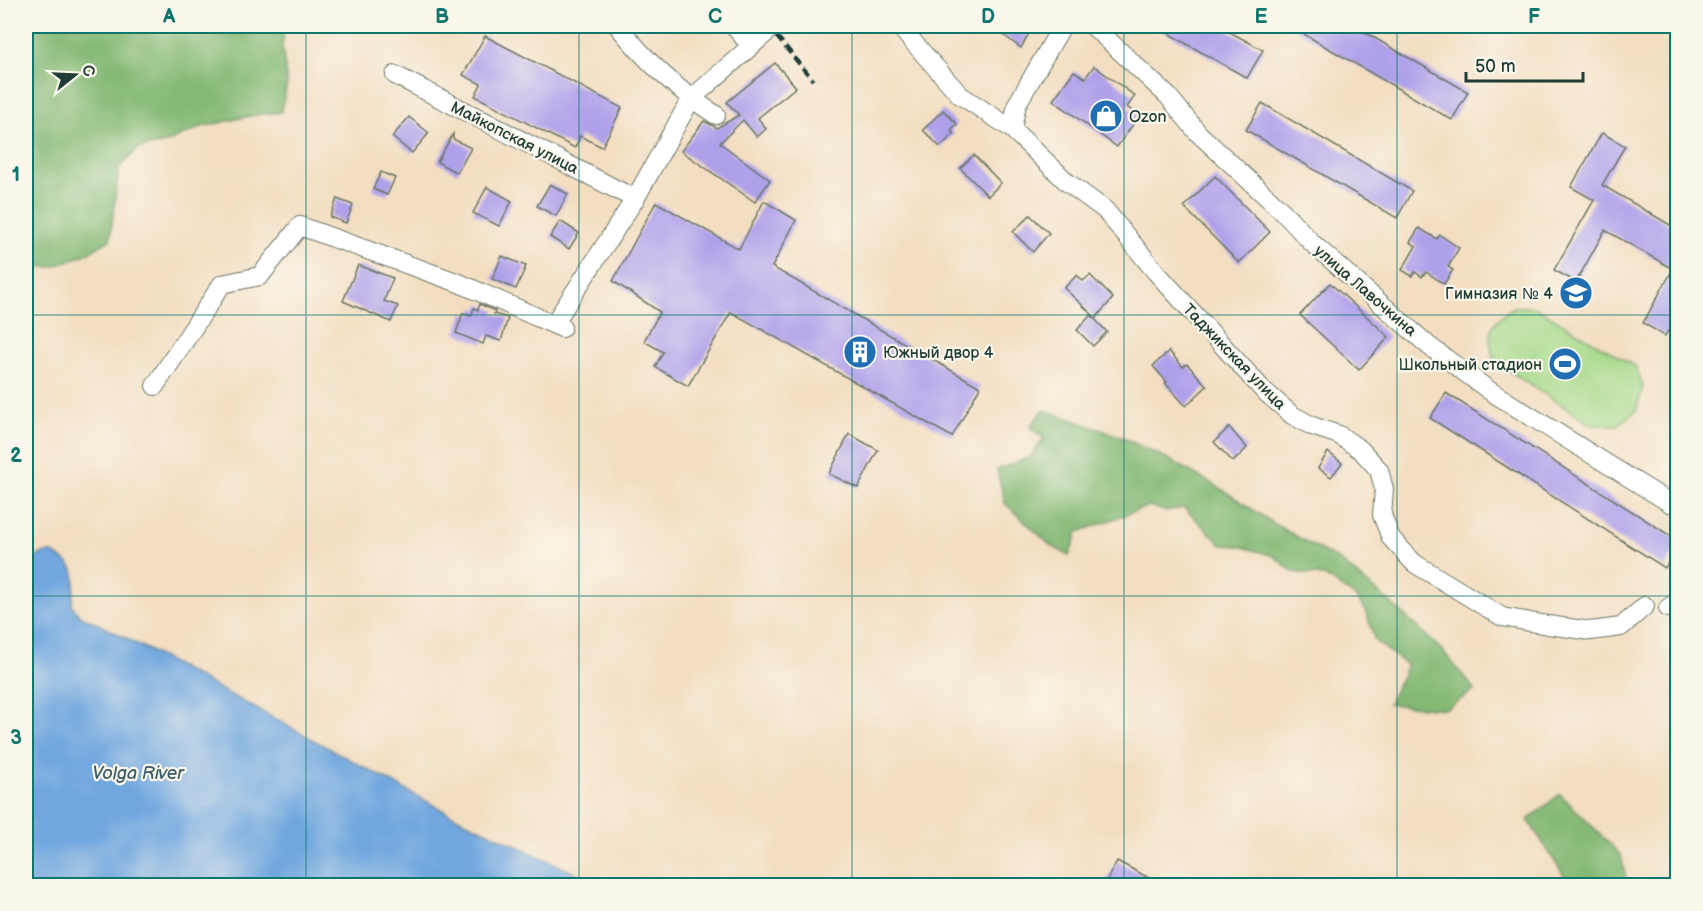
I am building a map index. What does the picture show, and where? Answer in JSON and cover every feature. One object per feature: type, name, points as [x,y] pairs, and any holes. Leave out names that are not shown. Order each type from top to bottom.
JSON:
[{"type":"street","points":[[618,26],[640,53],[691,99],[716,115]]},
{"type":"street","points":[[734,26],[751,46]]},
{"type":"street","points":[[155,386],[222,284],[260,276],[300,225],[459,283],[562,328],[557,320],[635,198],[691,99],[774,26]]},
{"type":"street","name":"Таджикская улица","points":[[899,26],[960,95],[1012,129],[1067,182],[1105,210],[1155,271],[1263,390],[1292,416],[1339,435],[1354,445],[1379,470],[1384,489],[1382,515],[1391,538],[1414,563],[1502,616],[1537,623],[1591,631],[1621,627],[1645,606]]},
{"type":"street","points":[[1012,129],[1017,104],[1062,26]]},
{"type":"street","name":"улица Лавочкина","points":[[1093,26],[1168,96],[1198,133],[1283,212],[1312,243],[1429,346],[1500,397],[1670,503],[1677,501]]},
{"type":"street","name":"Майкопская улица","points":[[395,75],[635,198]]},
{"type":"green space","points":[[26,26],[285,26],[282,46],[287,84],[281,112],[255,115],[201,127],[166,143],[139,148],[119,168],[110,240],[86,254],[53,267],[26,267]]},
{"type":"green space","name":"Школьный стадион","points":[[1514,307],[1535,307],[1636,367],[1643,387],[1636,411],[1618,425],[1592,425],[1494,361],[1490,343],[1491,330],[1499,319]]},
{"type":"green space","points":[[1044,410],[1119,436],[1166,458],[1223,490],[1276,525],[1339,560],[1391,603],[1443,651],[1475,690],[1445,709],[1389,704],[1407,665],[1375,641],[1367,614],[1358,599],[1324,576],[1293,572],[1274,556],[1239,546],[1222,545],[1184,508],[1164,511],[1149,506],[1078,532],[1069,556],[1050,545],[1005,503],[997,470],[1030,457],[1044,439],[1030,426]]},
{"type":"green space","points":[[1560,794],[1621,855],[1627,883],[1631,885],[1570,885],[1528,820]]},
{"type":"water","name":"Volga River","points":[[50,552],[60,557],[72,568],[75,579],[72,605],[79,615],[115,632],[452,815],[600,885],[26,885],[26,567],[41,554]]},
{"type":"building","points":[[991,26],[1033,26],[1021,48]]},
{"type":"building","points":[[1155,26],[1219,26],[1263,50],[1247,78]]},
{"type":"building","points":[[1290,26],[1354,26],[1468,92],[1452,120]]},
{"type":"building","points":[[485,36],[622,108],[602,147],[580,136],[575,148],[475,96],[481,84],[463,75]]},
{"type":"building","points":[[775,63],[796,87],[758,118],[766,129],[757,137],[743,120],[720,143],[770,180],[755,202],[681,151],[704,121],[717,128],[739,115],[727,102]]},
{"type":"building","points":[[1094,66],[1135,96],[1127,107],[1139,116],[1117,147],[1053,100],[1074,71],[1085,78]]},
{"type":"building","points":[[1262,103],[1412,191],[1397,218],[1246,130]]},
{"type":"building","points":[[943,110],[957,124],[951,130],[954,134],[940,147],[923,130]]},
{"type":"building","points":[[409,117],[429,133],[412,153],[392,137]]},
{"type":"building","points":[[1602,133],[1625,146],[1602,185],[1677,229],[1677,315],[1665,336],[1643,323],[1673,269],[1605,230],[1576,282],[1554,270],[1594,200],[1571,187]]},
{"type":"building","points":[[453,134],[453,139],[471,148],[457,173],[437,162]]},
{"type":"building","points":[[974,155],[1001,183],[988,196],[960,168]]},
{"type":"building","points":[[381,172],[395,178],[387,195],[373,189]]},
{"type":"building","points":[[1215,176],[1270,232],[1239,263],[1184,207]]},
{"type":"building","points":[[550,184],[568,194],[556,216],[537,206]]},
{"type":"building","points":[[487,187],[512,201],[499,226],[473,213]]},
{"type":"building","points":[[337,199],[353,205],[346,223],[330,217]]},
{"type":"building","points":[[764,201],[796,220],[772,267],[980,387],[952,437],[731,312],[688,386],[655,367],[663,352],[644,341],[660,312],[613,281],[656,202],[739,249]]},
{"type":"building","points":[[1030,215],[1049,233],[1033,252],[1013,232]]},
{"type":"building","points":[[560,221],[579,233],[569,249],[550,237]]},
{"type":"building","points":[[1419,228],[1437,239],[1440,235],[1459,248],[1448,267],[1453,270],[1444,284],[1426,272],[1422,277],[1415,272],[1412,276],[1402,270],[1416,246],[1410,242]]},
{"type":"building","points":[[502,256],[526,266],[516,289],[492,279]]},
{"type":"building","points":[[358,265],[393,278],[384,301],[398,306],[391,322],[343,301]]},
{"type":"building","points":[[1077,275],[1083,281],[1090,275],[1113,298],[1096,318],[1064,288]]},
{"type":"building","points":[[1330,283],[1389,337],[1359,370],[1300,315]]},
{"type":"building","points":[[480,304],[495,311],[494,314],[508,318],[501,341],[486,336],[483,344],[456,333],[463,313],[471,316],[474,308],[478,310]]},
{"type":"building","points":[[1091,315],[1107,332],[1093,346],[1077,330]]},
{"type":"building","points":[[1169,351],[1183,367],[1187,364],[1207,386],[1186,406],[1153,366]]},
{"type":"building","points":[[1446,393],[1677,540],[1677,548],[1665,568],[1430,418]]},
{"type":"building","points":[[1229,427],[1247,448],[1233,462],[1214,442]]},
{"type":"building","points":[[849,434],[878,450],[858,488],[829,474]]},
{"type":"building","points":[[1328,452],[1342,463],[1331,477],[1318,468]]},
{"type":"building","points":[[1117,861],[1162,885],[1104,885]]},
{"type":"railway","points":[[768,26],[813,80]]},
{"type":"place","name":"Ozon","points":[[1106,116]]},
{"type":"place","name":"Гимназия № 4","points":[[1576,293]]},
{"type":"place","name":"Южный двор 4","points":[[860,352]]},
{"type":"place","name":"Школьный стадион","points":[[1565,364]]}]
